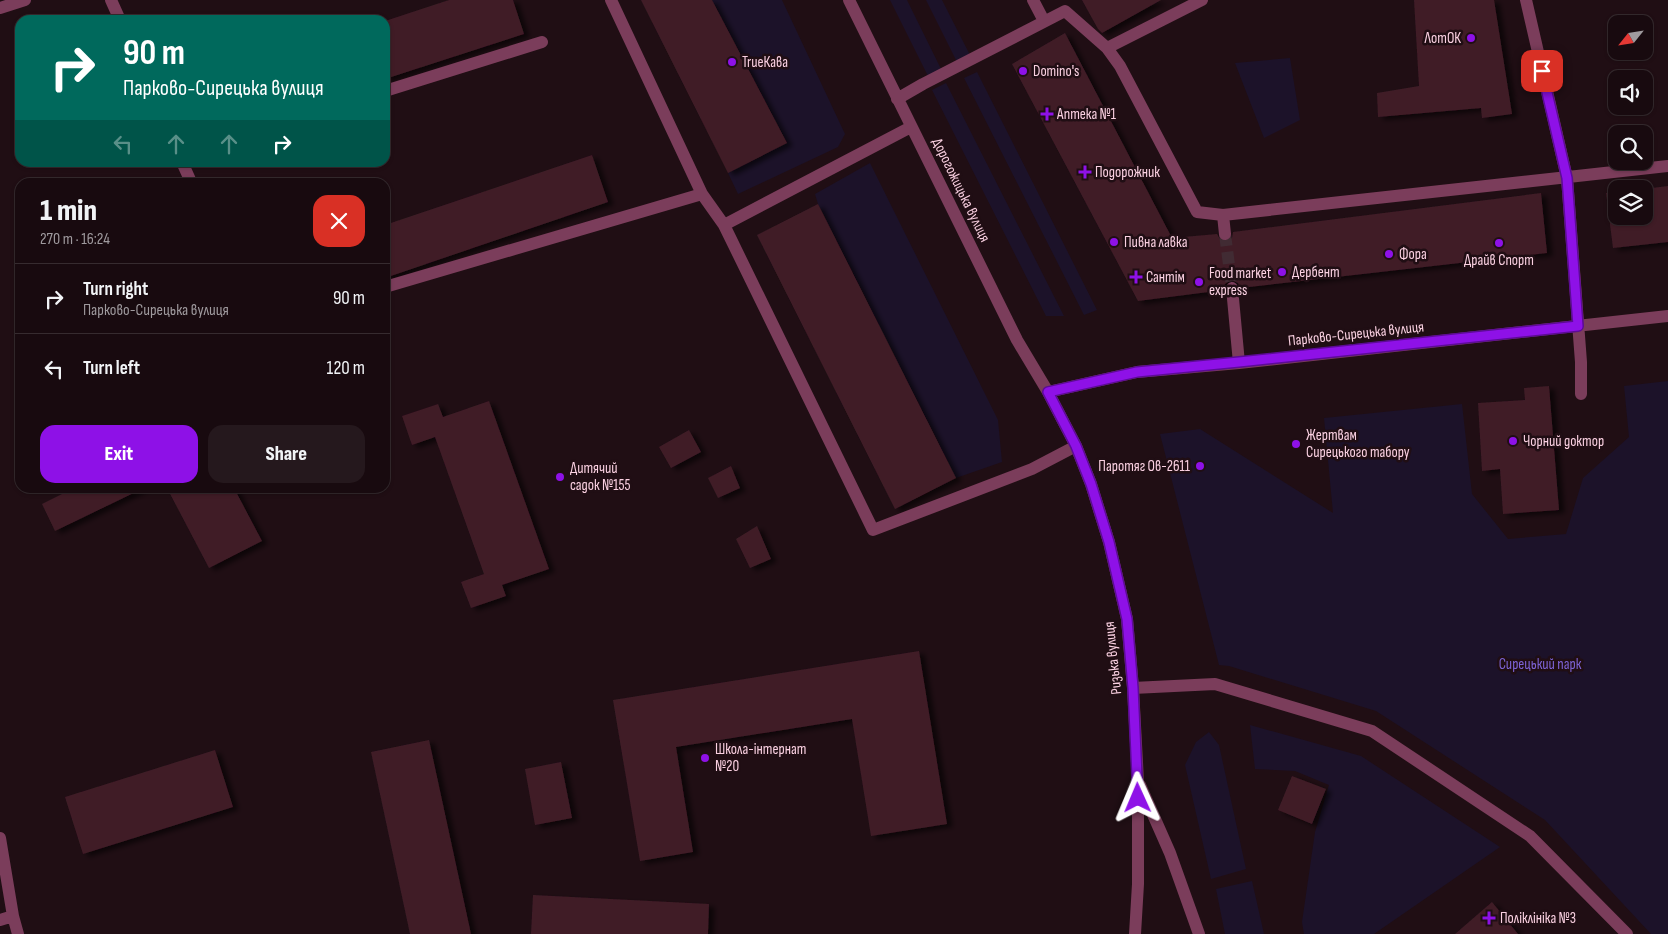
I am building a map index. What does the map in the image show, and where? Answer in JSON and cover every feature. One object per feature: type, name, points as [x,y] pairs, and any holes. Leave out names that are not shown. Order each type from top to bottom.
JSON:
[{"type":"street","points":[[0,8],[25,0]]},
{"type":"street","points":[[111,0],[118,15]]},
{"type":"street","points":[[611,0],[702,194],[724,225],[873,530],[1032,469],[1076,446]]},
{"type":"street","name":"Дорогожицька вулиця","points":[[849,0],[1017,340],[1048,392]]},
{"type":"street","points":[[1033,0],[1044,21]]},
{"type":"street","points":[[1107,48],[1202,0]]},
{"type":"street","points":[[1526,0],[1567,178],[1581,362],[1581,394]]},
{"type":"street","points":[[897,99],[1065,10],[1107,48],[1120,66],[1197,212],[1223,215],[1668,166]]},
{"type":"street","points":[[390,89],[542,42]]},
{"type":"street","points":[[724,225],[911,127]]},
{"type":"street","points":[[390,286],[702,194]]},
{"type":"street","points":[[1223,215],[1225,234]]},
{"type":"street","points":[[1232,288],[1239,362]]},
{"type":"street","name":"Парково-Сирецька вулиця","points":[[1048,392],[1137,372],[1668,316]]},
{"type":"street","name":"Ризька вулиця","points":[[1048,392],[1076,446],[1091,484],[1109,542],[1127,619],[1138,781],[1138,884],[1134,934]]},
{"type":"street","points":[[1133,688],[1215,684],[1372,732],[1530,836],[1627,934]]},
{"type":"street","points":[[1138,781],[1170,853],[1199,934]]},
{"type":"street","points":[[0,838],[13,916],[18,934]]},
{"type":"street","points":[[0,920],[13,916]]},
{"type":"green space","points":[[712,0],[782,0],[845,134],[838,147],[738,194],[728,173],[787,143]]},
{"type":"green space","points":[[890,0],[907,0],[941,69],[928,76]]},
{"type":"green space","points":[[926,0],[942,0],[970,55],[957,62]]},
{"type":"green space","points":[[1290,58],[1300,120],[1264,138],[1235,63]]},
{"type":"green space","points":[[977,72],[1097,310],[1084,315],[964,78]]},
{"type":"green space","points":[[946,83],[1064,316],[1046,316],[932,90]]},
{"type":"green space","points":[[870,163],[998,420],[1002,462],[956,478],[818,204],[815,194]]},
{"type":"green space","name":"Сирецький парк","points":[[1668,381],[1668,934],[1651,934],[1545,820],[1376,711],[1229,666],[1219,665],[1160,434],[1200,429],[1333,513],[1324,418],[1462,404],[1472,494],[1508,539],[1566,534],[1583,478],[1629,437],[1624,386]]},
{"type":"green space","points":[[1250,725],[1361,756],[1500,847],[1374,934],[1304,934],[1302,922],[1315,832],[1329,785],[1295,771],[1255,769]]},
{"type":"green space","points":[[1209,732],[1219,745],[1246,869],[1211,879],[1185,765],[1196,742]]},
{"type":"green space","points":[[1252,881],[1264,934],[1225,934],[1216,889]]},
{"type":"building","points":[[449,0],[513,0],[524,34],[390,77],[390,19]]},
{"type":"building","points":[[641,0],[712,0],[787,143],[728,173]]},
{"type":"building","points":[[1082,0],[1161,0],[1102,33]]},
{"type":"building","points":[[1414,0],[1494,0],[1512,114],[1482,118],[1481,108],[1378,117],[1377,93],[1419,86]]},
{"type":"building","points":[[1065,33],[1172,238],[1217,234],[1221,241],[1226,242],[1232,238],[1233,232],[1541,193],[1547,253],[1240,288],[1238,283],[1231,280],[1225,284],[1224,290],[1138,301],[1012,64]]},
{"type":"building","points":[[592,155],[608,202],[390,276],[390,223]]},
{"type":"building","points":[[1668,186],[1668,242],[1613,248],[1610,225],[1653,225],[1653,188]]},
{"type":"building","points":[[1606,193],[1608,193],[1608,209]]},
{"type":"building","points":[[818,204],[956,478],[895,509],[757,235]]},
{"type":"building","name":"Чорний доктор","points":[[1549,386],[1559,510],[1503,514],[1500,469],[1482,471],[1478,403],[1525,400],[1524,388]]},
{"type":"building","points":[[489,401],[549,569],[502,585],[506,596],[471,608],[461,582],[484,574],[435,437],[412,445],[402,416],[438,404],[443,417]]},
{"type":"building","points":[[689,430],[701,452],[671,468],[659,447]]},
{"type":"building","points":[[731,466],[740,488],[718,498],[708,478]]},
{"type":"building","points":[[64,493],[134,493],[55,531],[42,504]]},
{"type":"building","points":[[170,493],[237,493],[262,541],[209,568]]},
{"type":"building","points":[[757,526],[771,559],[750,568],[736,539]]},
{"type":"building","points":[[919,651],[947,824],[871,836],[852,719],[676,747],[693,852],[640,861],[613,700]]},
{"type":"building","points":[[429,740],[471,934],[410,934],[371,752]]},
{"type":"building","points":[[215,750],[233,807],[83,854],[65,797]]},
{"type":"building","points":[[561,762],[572,818],[535,825],[525,769]]},
{"type":"building","points":[[1292,776],[1326,789],[1312,824],[1278,810]]},
{"type":"building","points":[[533,895],[709,904],[708,934],[531,934]]},
{"type":"building","name":"Поліклініка №3","points":[[1492,902],[1518,934],[1455,934]]},
{"type":"tunnel","points":[[1225,234],[1232,288]]},
{"type":"place","name":"ЛотОК","points":[[1471,38]]},
{"type":"place","name":"TrueКава","points":[[732,62]]},
{"type":"place","name":"Domino's","points":[[1023,71]]},
{"type":"place","name":"Аптека №1","points":[[1047,114]]},
{"type":"place","name":"Подорожник","points":[[1085,172]]},
{"type":"place","name":"Пивна лавка","points":[[1114,242]]},
{"type":"place","name":"Драйв Спорт","points":[[1499,243]]},
{"type":"place","name":"Фора","points":[[1389,254]]},
{"type":"place","name":"Дербент","points":[[1282,272]]},
{"type":"place","name":"Сантім","points":[[1136,277]]},
{"type":"place","name":"Food market express","points":[[1199,282]]},
{"type":"place","name":"Чорний доктор","points":[[1513,441]]},
{"type":"place","name":"Жертвам Сирецького табору","points":[[1296,444]]},
{"type":"place","name":"Паротяг Ов-2611","points":[[1200,466]]},
{"type":"place","name":"Дитячий садок №155","points":[[560,477]]},
{"type":"place","name":"Школа-інтернат №20","points":[[705,758]]},
{"type":"place","name":"Поліклініка №3","points":[[1489,918]]},
{"type":"route","points":[[1138,798],[1133,688],[1127,619],[1109,542],[1091,484],[1076,446],[1048,392],[1137,372],[1578,326],[1567,178],[1542,71]]}]
